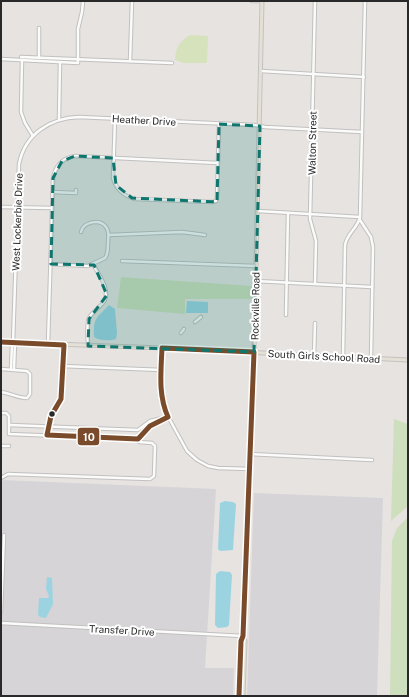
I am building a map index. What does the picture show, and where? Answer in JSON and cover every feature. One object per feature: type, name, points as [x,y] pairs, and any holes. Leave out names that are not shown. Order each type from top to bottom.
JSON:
[{"type":"main road","name":"Rockville Road","points":[[239,696],[241,641],[243,636],[254,352],[262,1]]},
{"type":"main road","name":"South Girls School Road","points":[[1,342],[408,360]]},
{"type":"main road","name":"Rockville Road","points":[[243,636],[245,641],[243,696]]},
{"type":"street","points":[[78,61],[78,29],[83,1]]},
{"type":"street","points":[[130,61],[132,1]]},
{"type":"street","points":[[252,1],[262,1]]},
{"type":"street","name":"Walton Street","points":[[315,284],[316,241],[310,223],[310,214],[316,1]]},
{"type":"street","points":[[365,1],[360,218],[371,237],[373,244],[371,358]]},
{"type":"street","points":[[39,28],[39,58]]},
{"type":"street","points":[[1,59],[25,57],[78,61]]},
{"type":"street","points":[[21,58],[60,62],[130,61],[172,63]]},
{"type":"street","points":[[21,58],[21,112],[24,123],[34,136]]},
{"type":"street","points":[[59,119],[60,62]]},
{"type":"street","points":[[261,71],[364,77]]},
{"type":"street","name":"Heather Drive","points":[[34,136],[47,125],[59,119],[79,117],[362,132]]},
{"type":"street","points":[[114,119],[113,176],[116,185],[122,193],[128,197],[137,199],[216,201],[219,124]]},
{"type":"street","name":"West Lockerbie Drive","points":[[12,369],[19,163],[25,148],[34,136]]},
{"type":"street","points":[[48,344],[53,178],[55,170],[60,164],[67,158],[75,156],[218,163]]},
{"type":"street","points":[[53,192],[76,193],[76,190]]},
{"type":"street","points":[[1,207],[52,208]]},
{"type":"street","points":[[258,211],[360,218]]},
{"type":"street","points":[[286,315],[288,213]]},
{"type":"street","points":[[343,357],[346,240],[349,233],[360,218]]},
{"type":"street","points":[[51,264],[87,266],[103,260],[107,256],[108,235],[106,226],[100,223],[86,224],[82,227],[81,232]]},
{"type":"street","points":[[108,235],[182,232],[205,235]]},
{"type":"street","points":[[122,261],[256,266]]},
{"type":"street","points":[[88,346],[89,318],[104,302],[106,295],[106,288],[93,264]]},
{"type":"street","points":[[256,281],[372,287]]},
{"type":"street","points":[[195,322],[201,317]]},
{"type":"street","points":[[314,356],[315,324]]},
{"type":"street","points":[[181,333],[184,329]]},
{"type":"street","points":[[47,435],[51,416],[61,399],[64,345]]},
{"type":"street","points":[[162,348],[161,401],[168,417],[188,451],[200,462],[208,466],[250,470]]},
{"type":"street","points":[[62,366],[162,370]]},
{"type":"street","points":[[1,369],[12,369],[30,374],[29,396],[26,398],[17,398],[8,393],[1,392]]},
{"type":"street","points":[[1,413],[8,414],[10,420],[9,434],[138,439],[139,442],[154,444],[153,478],[150,479],[8,474],[1,478]]},
{"type":"street","points":[[10,425],[138,430],[150,421],[168,417]]},
{"type":"street","points":[[138,439],[150,426],[168,417]]},
{"type":"street","points":[[1,446],[9,446]]},
{"type":"street","points":[[250,454],[372,460]]},
{"type":"street","points":[[1,612],[4,535]]},
{"type":"street","name":"Transfer Drive","points":[[1,623],[243,636]]},
{"type":"highlighted area","points":[[219,124],[260,126],[254,352],[88,346],[89,319],[107,295],[94,265],[51,264],[53,178],[62,161],[75,156],[113,158],[116,185],[132,198],[217,202]]},
{"type":"shaded area","points":[[1,480],[216,489],[205,668],[234,668],[233,696],[1,696]]},
{"type":"shaded area","points":[[254,493],[383,498],[377,696],[247,696]]},
{"type":"green space","points":[[190,35],[208,36],[207,62],[184,63],[175,60],[179,45]]},
{"type":"green space","points":[[121,277],[252,286],[252,299],[185,299],[185,314],[117,308]]},
{"type":"green space","points":[[394,419],[408,424],[408,506],[391,521]]},
{"type":"green space","points":[[408,517],[408,696],[390,696],[392,541],[397,528]]},
{"type":"water","points":[[187,301],[208,302],[208,313],[186,313]]},
{"type":"water","points":[[109,305],[115,309],[116,339],[102,340],[94,337],[94,325],[97,318]]},
{"type":"water","points":[[225,501],[236,504],[233,550],[220,551],[218,549],[220,503]]},
{"type":"water","points":[[220,571],[230,572],[232,575],[229,625],[227,627],[218,628],[215,625],[216,574]]},
{"type":"water","points":[[47,577],[52,578],[53,604],[46,618],[38,615],[39,598],[48,598],[49,596],[46,589]]},
{"type":"transit line","name":"10","points":[[1,342],[64,345],[61,399],[51,416],[47,435],[138,439],[150,426],[168,417],[161,392],[162,348],[254,352],[243,636],[241,641],[239,696]]}]
